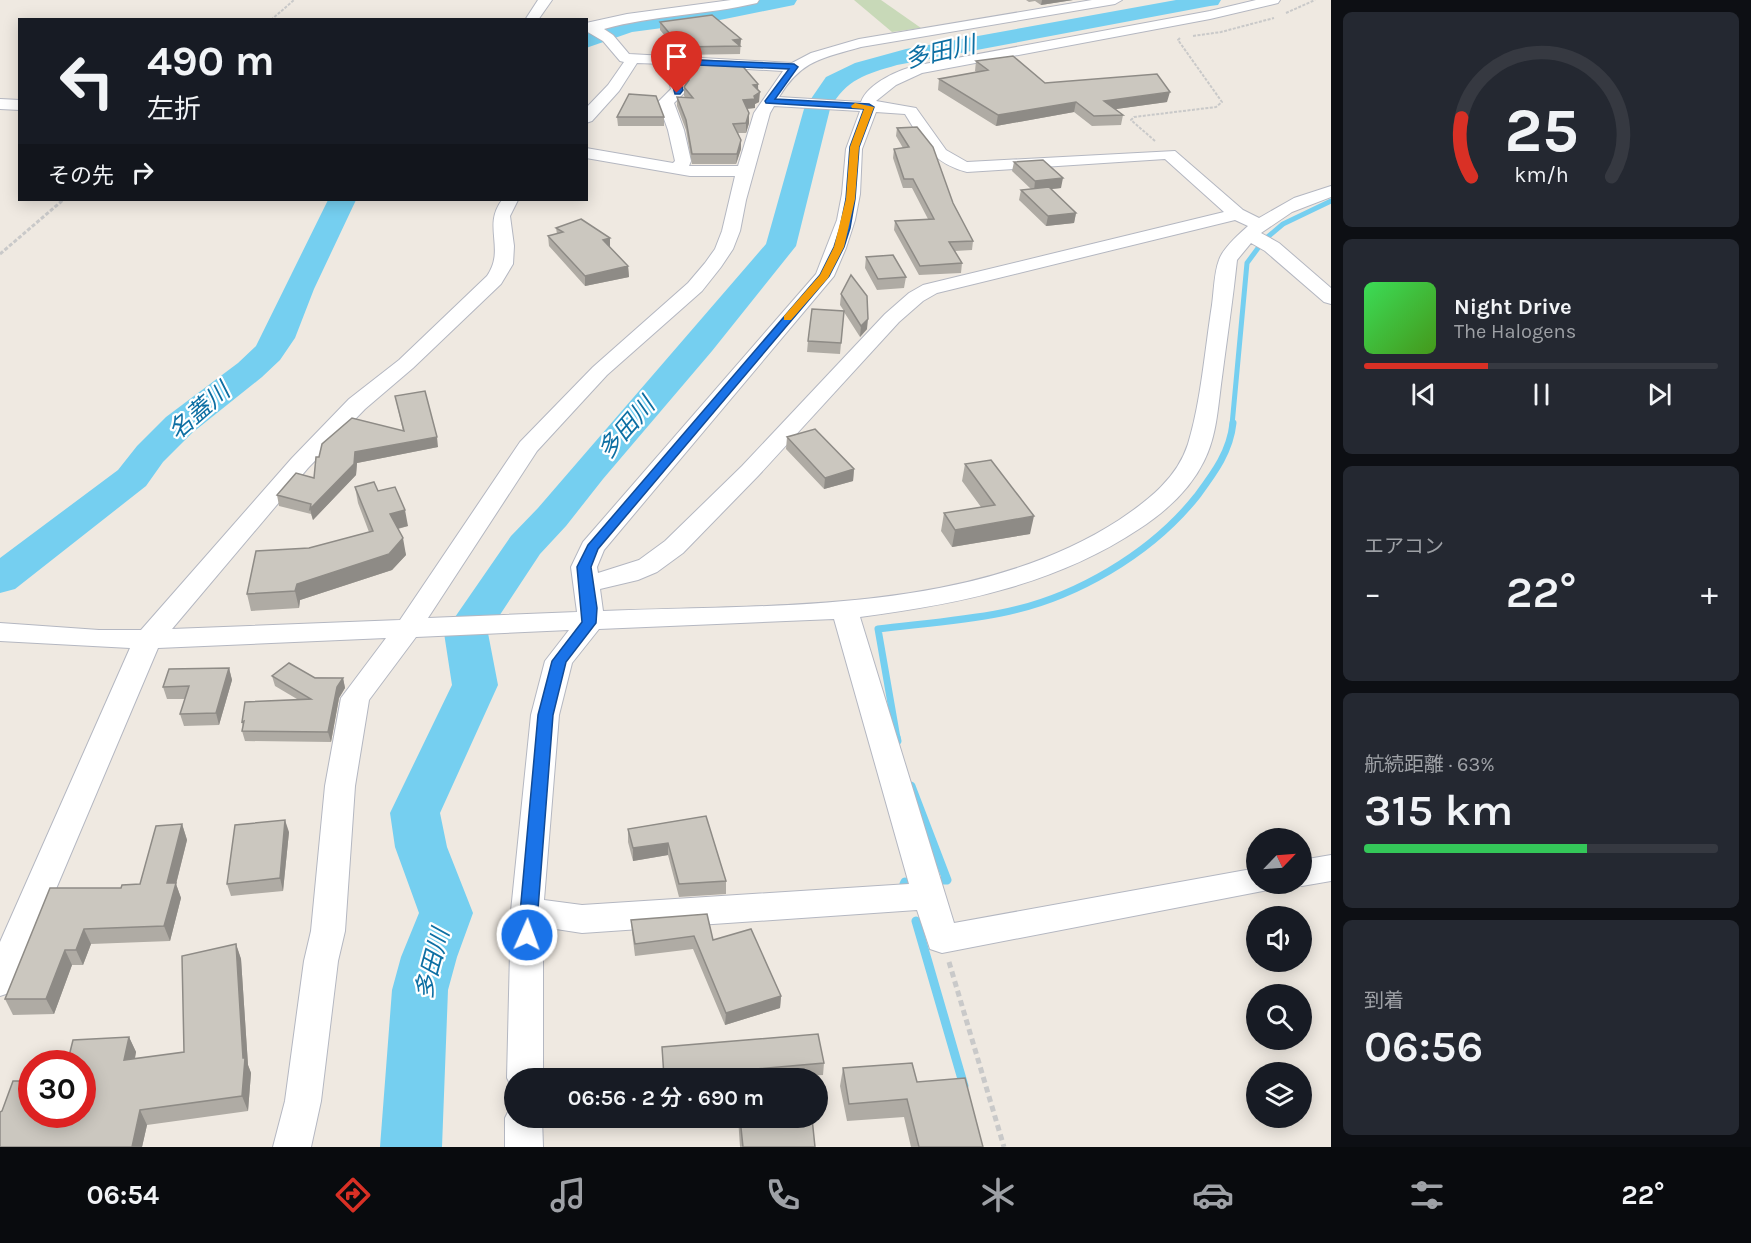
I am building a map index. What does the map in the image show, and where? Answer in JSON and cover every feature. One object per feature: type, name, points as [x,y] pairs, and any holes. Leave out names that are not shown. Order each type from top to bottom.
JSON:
[{"type":"street","points":[[532,18],[545,0]]},
{"type":"street","points":[[752,0],[702,10],[626,18],[597,31],[625,58],[632,60],[794,67],[816,56],[859,43],[1115,0]]},
{"type":"street","points":[[1051,0],[1066,9]]},
{"type":"street","points":[[525,1068],[527,911],[545,715],[559,661],[577,623],[586,584],[584,567],[592,548],[824,276],[839,247],[845,228],[851,199],[855,147],[868,100],[882,86],[901,75],[919,69],[1210,15],[1272,0]]},
{"type":"street","points":[[588,116],[614,88],[632,60]]},
{"type":"street","points":[[670,62],[679,90],[666,102],[676,130],[683,161],[679,168]]},
{"type":"street","points":[[292,1147],[303,1101],[321,961],[328,931],[340,786],[355,698],[415,630],[528,447],[600,371],[696,287],[712,267],[724,249],[731,231],[762,113],[774,101],[794,67]]},
{"type":"street","points":[[774,101],[911,111],[942,157],[954,165],[967,167],[1169,154],[1331,298]]},
{"type":"street","points":[[0,104],[18,105]]},
{"type":"street","points":[[588,153],[690,171],[747,171]]},
{"type":"street","points":[[0,632],[99,639],[148,639],[415,630],[845,610],[924,600],[977,590],[1045,569],[1118,534],[1174,489],[1193,461],[1204,428],[1228,260],[1253,230],[1287,208],[1331,191]]},
{"type":"street","points":[[0,981],[148,639],[300,463],[357,404],[406,364],[494,280],[504,265],[505,247],[500,218],[501,209],[509,201]]},
{"type":"street","points":[[586,584],[629,574],[648,566],[674,547],[750,471],[891,318],[916,297],[930,289],[963,280],[1253,230]]},
{"type":"street","points":[[845,610],[942,939],[1246,883]]},
{"type":"street","points":[[1312,871],[1331,868]]},
{"type":"street","points":[[527,911],[582,919],[929,896]]},
{"type":"street","points":[[524,1128],[524,1147]]},
{"type":"path","points":[[273,18],[294,0]]},
{"type":"path","points":[[1285,14],[1316,0]]},
{"type":"path","points":[[1191,36],[1221,32],[1275,18]]},
{"type":"path","points":[[1169,154],[1131,120],[1134,117],[1216,106],[1222,102],[1178,40],[1183,37]]},
{"type":"path","points":[[0,254],[62,201]]},
{"type":"path","points":[[942,939],[1004,1147]]},
{"type":"green space","points":[[854,0],[881,0],[921,28],[892,32]]},
{"type":"building","points":[[712,15],[741,39],[733,40],[740,46],[681,47],[660,22]]},
{"type":"building","points":[[1013,56],[1045,83],[1157,74],[1170,92],[1104,101],[1123,115],[1094,116],[1076,102],[998,115],[939,79],[988,70],[976,61]]},
{"type":"building","points":[[682,59],[739,62],[758,84],[753,85],[760,92],[754,96],[755,99],[743,100],[749,113],[746,123],[733,124],[741,140],[737,154],[692,154],[686,120],[677,97],[693,98],[684,87],[689,80]]},
{"type":"building","points":[[629,94],[656,96],[664,117],[617,117]]},
{"type":"building","points":[[917,127],[933,147],[953,203],[973,241],[949,242],[962,263],[920,266],[895,221],[934,219],[913,179],[904,179],[894,149],[909,147],[897,128]]},
{"type":"building","points":[[1043,160],[1063,178],[1035,181],[1014,162]]},
{"type":"building","points":[[1049,187],[1076,213],[1048,216],[1021,190]]},
{"type":"building","points":[[581,219],[610,238],[603,240],[628,266],[585,276],[548,236],[563,232],[556,228]]},
{"type":"building","points":[[893,255],[906,277],[878,279],[866,257]]},
{"type":"building","points":[[851,275],[867,296],[868,319],[861,326],[841,294]]},
{"type":"building","points":[[812,309],[844,311],[841,343],[808,341]]},
{"type":"building","points":[[425,391],[437,437],[355,452],[354,464],[310,509],[311,504],[277,495],[296,473],[314,478],[316,457],[319,457],[322,444],[352,418],[404,431],[395,396]]},
{"type":"building","points":[[815,429],[854,469],[825,478],[787,437]]},
{"type":"building","points":[[991,460],[1034,516],[955,530],[944,513],[995,505],[965,464]]},
{"type":"building","points":[[374,482],[378,491],[395,487],[405,510],[390,514],[403,538],[389,554],[297,584],[295,591],[247,594],[256,551],[309,548],[373,531],[355,487]]},
{"type":"building","points":[[289,663],[315,678],[343,678],[337,687],[328,732],[242,731],[245,702],[311,699],[272,676]]},
{"type":"building","points":[[229,668],[216,713],[180,714],[189,686],[163,687],[169,669]]},
{"type":"building","points":[[706,816],[726,881],[679,884],[668,843],[633,848],[628,829]]},
{"type":"building","points":[[285,820],[280,878],[227,884],[235,825]]},
{"type":"building","points":[[182,824],[167,883],[176,883],[164,926],[84,929],[76,950],[65,950],[46,999],[5,999],[50,888],[121,888],[122,885],[140,884],[156,826]]},
{"type":"building","points":[[707,914],[713,940],[751,929],[781,996],[726,1013],[694,936],[635,944],[631,920]]},
{"type":"building","points":[[236,944],[243,1058],[245,1058],[242,1096],[140,1110],[132,1147],[0,1147],[0,1112],[13,1081],[18,1081],[18,1128],[96,1128],[96,1050],[70,1050],[73,1040],[129,1037],[124,1060],[184,1052],[182,956]]},
{"type":"building","points":[[818,1034],[824,1063],[767,1068],[663,1068],[662,1047]]},
{"type":"building","points":[[912,1063],[917,1082],[965,1078],[983,1147],[919,1147],[907,1099],[849,1104],[843,1068]]},
{"type":"building","points":[[741,1128],[813,1128],[815,1147],[743,1147]]},
{"type":"waterway","name":"名蓋川","points":[[588,40],[628,26],[715,14],[786,0]]},
{"type":"waterway","name":"多田川","points":[[411,1147],[420,990],[429,957],[446,913],[421,847],[415,813],[475,685],[466,633],[525,545],[552,517],[781,246],[817,109],[829,89],[835,82],[850,73],[921,53],[1210,0]]},
{"type":"waterway","name":"名蓋川","points":[[0,579],[132,478],[150,454],[179,425],[250,370],[268,353],[278,338],[298,289],[342,201]]},
{"type":"waterway","points":[[1232,425],[1247,263],[1264,240],[1283,224],[1331,201]]},
{"type":"waterway","points":[[897,738],[878,629],[1001,613],[1056,597],[1109,571],[1157,537],[1197,496],[1225,453],[1233,423]]},
{"type":"waterway","points":[[896,737],[897,741]]},
{"type":"waterway","points":[[911,786],[947,880],[944,880]]},
{"type":"waterway","points":[[916,921],[964,1086]]},
{"type":"slow traffic","points":[[788,318],[824,276],[839,247],[851,199],[855,147],[869,107],[855,106]]},
{"type":"route","points":[[527,935],[527,911],[545,715],[559,661],[589,623],[590,608],[584,567],[592,548],[824,276],[839,247],[845,228],[851,199],[855,147],[869,107],[769,101],[794,67],[670,62],[679,90],[677,93]]}]
